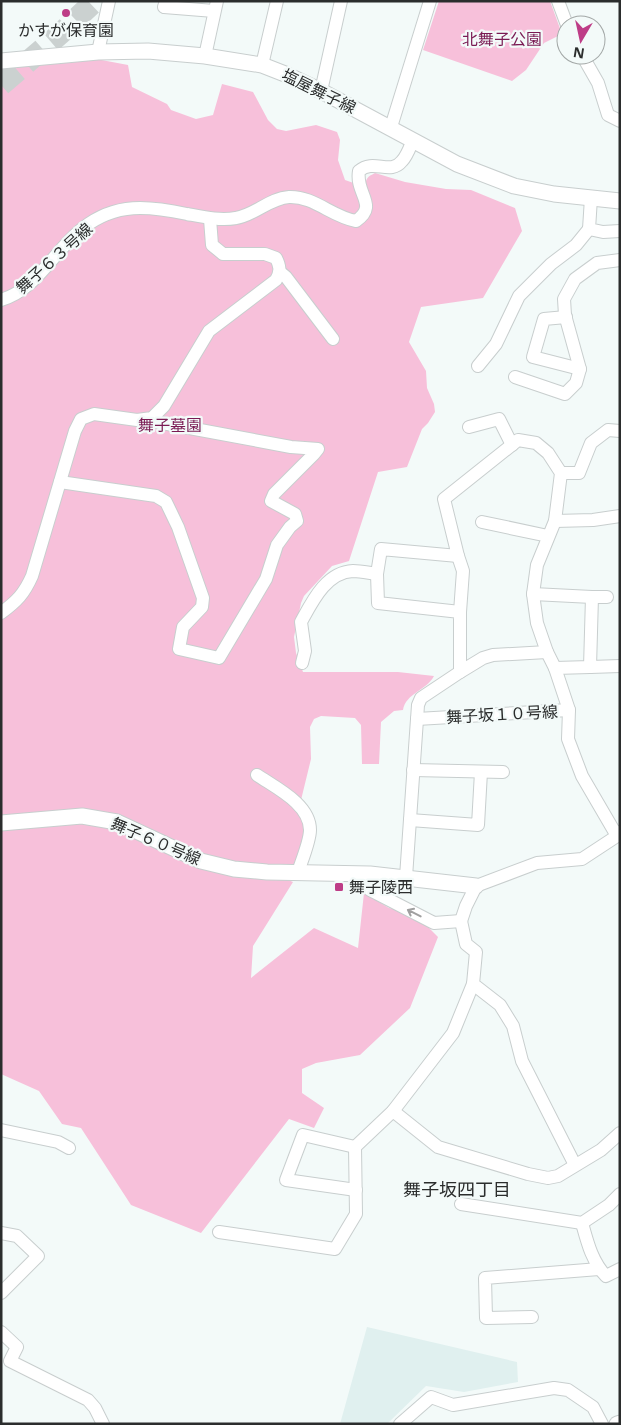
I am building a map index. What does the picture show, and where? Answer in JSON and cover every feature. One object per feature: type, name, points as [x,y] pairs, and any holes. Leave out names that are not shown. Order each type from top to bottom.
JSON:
[{"type":"street","points":[[98,52],[109,1]]},
{"type":"street","points":[[166,1],[164,7],[216,6],[205,56]]},
{"type":"street","points":[[262,66],[277,1]]},
{"type":"street","points":[[321,91],[341,1]]},
{"type":"street","points":[[390,127],[430,1]]},
{"type":"street","points":[[558,1],[563,15]]},
{"type":"street","name":"塩屋舞子線","points":[[1,61],[98,52],[148,51],[205,56],[262,66],[285,74],[321,91],[457,164],[514,186],[620,201]]},
{"type":"street","points":[[588,65],[598,83],[608,115],[620,121]]},
{"type":"street","name":"舞子６３号線","points":[[1,300],[19,293],[34,280],[82,228],[121,208],[140,207],[210,219],[236,218],[256,212],[287,197],[311,201],[346,219],[356,221],[364,215],[367,206],[357,181],[359,171],[364,166],[394,167],[402,162],[413,140]]},
{"type":"street","points":[[478,366],[496,344],[519,296],[551,264],[576,245],[588,229],[591,198]]},
{"type":"street","points":[[1,614],[24,593],[32,576],[75,431],[81,419],[94,414],[137,420],[152,418],[164,406],[209,331],[276,280],[280,272],[276,258],[265,254],[223,254],[212,245],[210,219]]},
{"type":"street","points":[[588,229],[603,232],[620,231]]},
{"type":"street","points":[[515,377],[565,394],[576,383],[580,369],[566,318],[564,299],[575,278],[597,264],[620,260]]},
{"type":"street","points":[[280,272],[286,277],[334,339]]},
{"type":"street","points":[[566,318],[544,318],[533,357],[580,369]]},
{"type":"street","points":[[60,482],[156,496],[166,502],[178,527],[203,598],[202,607],[183,627],[179,649],[219,658],[266,579],[277,545],[290,527],[297,521],[295,514],[271,502],[274,494],[318,449],[292,447],[157,422],[152,418]]},
{"type":"street","points":[[469,427],[499,419],[512,445]]},
{"type":"street","points":[[460,672],[460,612],[463,571],[444,499],[518,440],[536,443],[548,453],[561,473],[579,473],[591,443],[608,430],[620,431]]},
{"type":"street","name":"舞子坂１０号線","points":[[417,719],[568,710],[555,668],[546,652],[537,623],[533,594],[537,565],[555,521],[558,481],[561,473]]},
{"type":"street","points":[[555,521],[593,520],[620,516]]},
{"type":"street","points":[[482,522],[548,536]]},
{"type":"street","points":[[458,556],[381,549],[377,574],[378,603],[460,612]]},
{"type":"street","points":[[302,663],[305,651],[301,622],[324,585],[338,575],[352,571],[377,574]]},
{"type":"street","points":[[533,594],[607,597]]},
{"type":"street","points":[[590,667],[592,597]]},
{"type":"street","name":"舞子坂１０号線","points":[[406,877],[418,705],[421,698],[460,672],[493,654],[546,652]]},
{"type":"street","points":[[555,668],[620,666]]},
{"type":"street","points":[[568,710],[568,739],[582,776],[618,834]]},
{"type":"street","points":[[413,770],[503,772]]},
{"type":"street","points":[[410,820],[478,825],[481,772]]},
{"type":"street","points":[[257,775],[298,803],[309,821],[310,831],[298,872]]},
{"type":"street","name":"舞子６０号線","points":[[1,823],[82,816],[117,822],[201,861],[242,870],[370,874],[476,886],[537,863],[582,859],[618,834]]},
{"type":"street","points":[[370,874],[370,890],[434,923],[461,921]]},
{"type":"street","points":[[219,1232],[335,1249],[356,1214],[355,1147],[393,1111],[453,1033],[473,984],[476,952],[466,944],[461,921],[476,886]]},
{"type":"street","points":[[473,984],[500,1005],[513,1026],[522,1061],[575,1165]]},
{"type":"street","points":[[393,1111],[438,1147],[489,1163],[548,1178],[558,1176],[601,1150],[620,1133]]},
{"type":"street","points":[[1,1130],[58,1142],[69,1148]]},
{"type":"street","points":[[355,1147],[302,1135],[286,1180],[356,1190]]},
{"type":"street","points":[[461,1204],[582,1223],[609,1205],[620,1194]]},
{"type":"street","points":[[582,1223],[588,1243],[602,1272]]},
{"type":"street","points":[[1,1233],[17,1236],[38,1256],[1,1293]]},
{"type":"street","points":[[532,1317],[486,1318],[485,1278],[602,1272],[620,1269]]},
{"type":"street","points":[[1,1332],[17,1348],[10,1361],[88,1400],[95,1408],[103,1424]]},
{"type":"street","points":[[400,1424],[431,1397],[453,1405],[554,1388],[568,1390],[593,1407],[602,1424]]},
{"type":"shaded area","points":[[367,1327],[517,1362],[518,1382],[464,1392],[426,1386],[387,1424],[340,1424]]},
{"type":"green space","name":"北舞子公園","points":[[439,1],[550,1],[556,18],[556,37],[544,43],[526,70],[512,81],[423,50]]},
{"type":"green space","name":"舞子墓園","points":[[91,58],[128,65],[132,87],[167,104],[171,110],[196,119],[213,115],[222,84],[253,92],[268,120],[277,129],[286,131],[316,125],[337,132],[340,140],[338,160],[345,180],[365,187],[367,178],[375,173],[405,182],[446,189],[471,190],[515,208],[522,231],[483,298],[421,307],[409,342],[426,371],[427,388],[434,404],[435,412],[422,429],[407,467],[378,472],[349,561],[332,566],[304,596],[301,603],[294,637],[296,653],[303,672],[398,672],[434,676],[408,700],[403,710],[394,711],[381,722],[379,764],[362,764],[361,725],[355,718],[321,716],[314,719],[310,727],[311,759],[301,800],[308,828],[295,868],[276,875],[293,882],[253,946],[251,978],[314,928],[358,948],[364,893],[389,908],[414,913],[438,937],[410,1008],[360,1055],[316,1063],[302,1069],[302,1093],[324,1108],[314,1128],[289,1119],[201,1233],[131,1205],[81,1128],[62,1124],[39,1091],[1,1074],[1,66]]},
{"type":"tunnel","points":[[1,85],[95,1]]},
{"type":"place","name":"かすが保育園","points":[[66,13]]},
{"type":"place","name":"舞子陵西","points":[[339,887]]},
{"type":"district","name":"舞子坂四丁目","points":[[457,1189]]}]
